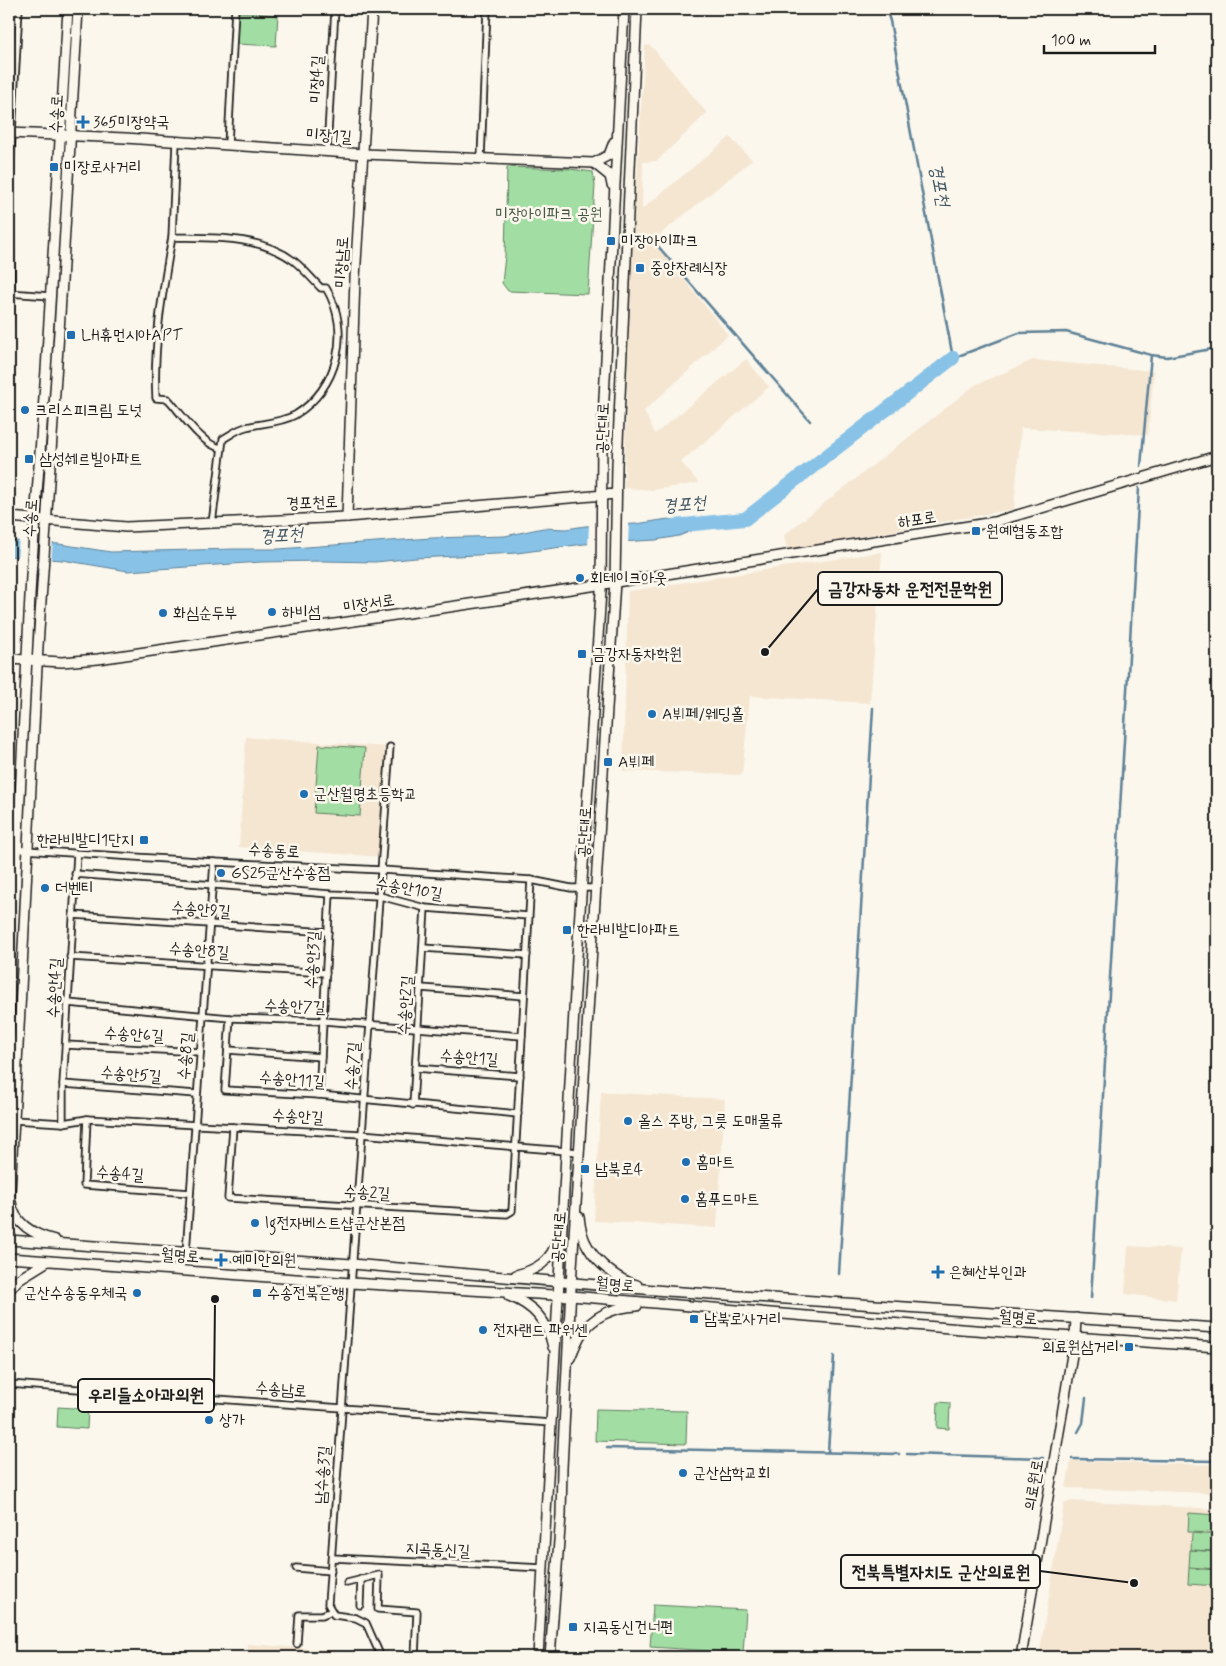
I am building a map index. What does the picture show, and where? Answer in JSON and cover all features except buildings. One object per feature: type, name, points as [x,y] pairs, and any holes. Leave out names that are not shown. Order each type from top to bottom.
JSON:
[{"type":"street","points":[[9,327],[10,133],[19,9]]},
{"type":"street","name":"수송로","points":[[9,1017],[13,849],[42,577],[59,332],[68,9]]},
{"type":"street","name":"수송로","points":[[9,1210],[28,850],[32,661],[31,576],[50,296],[78,9]]},
{"type":"street","points":[[228,144],[235,9]]},
{"type":"street","name":"미장4길","points":[[327,151],[335,9]]},
{"type":"street","name":"미장남로","points":[[347,517],[356,278],[372,9]]},
{"type":"street","points":[[481,158],[487,9]]},
{"type":"street","name":"공단대로","points":[[538,1657],[581,888],[591,760],[601,584],[602,437],[624,9]]},
{"type":"street","name":"공단대로","points":[[550,1657],[561,1515],[571,1296],[615,581],[616,496],[628,179],[637,9]]},
{"type":"street","points":[[614,200],[610,176],[594,163],[609,155],[618,128]]},
{"type":"street","name":"미장1길","points":[[10,133],[228,144],[364,154],[594,163]]},
{"type":"street","points":[[176,142],[172,237],[160,309],[156,398],[168,399],[201,436],[214,447],[221,448]]},
{"type":"street","points":[[172,237],[227,239],[262,244],[284,254],[296,262],[321,288],[326,288],[337,317],[338,352],[334,369],[318,397],[294,416],[244,428],[223,439],[212,523]]},
{"type":"street","points":[[10,293],[50,296]]},
{"type":"street","name":"하포로","points":[[615,581],[994,522],[1217,456]]},
{"type":"street","name":"경포천로","points":[[9,517],[45,524],[126,527],[347,517],[601,495],[616,496]]},
{"type":"street","name":"미장서로","points":[[9,660],[62,662],[98,659],[615,581]]},
{"type":"street","name":"수송7길","points":[[352,1264],[390,746]]},
{"type":"street","name":"수송동로","points":[[13,849],[214,862],[382,870],[531,880],[571,888],[597,888]]},
{"type":"street","name":"수송안4길","points":[[63,1123],[63,1084],[77,854]]},
{"type":"street","name":"수송8길","points":[[186,1253],[214,862]]},
{"type":"street","name":"수송안10길","points":[[75,874],[330,894],[380,896],[425,908],[528,916]]},
{"type":"street","name":"수송안1길","points":[[516,1148],[531,880]]},
{"type":"street","name":"수송안3길","points":[[319,1095],[330,894]]},
{"type":"street","name":"수송안2길","points":[[413,1105],[425,908]]},
{"type":"street","name":"수송안9길","points":[[73,915],[328,932]]},
{"type":"street","points":[[423,948],[527,956]]},
{"type":"street","name":"수송안8길","points":[[70,957],[326,973]]},
{"type":"street","points":[[421,988],[524,996]]},
{"type":"street","name":"수송안7길","points":[[68,1003],[230,1018],[323,1021],[522,1036]]},
{"type":"street","name":"수송안11길","points":[[230,1018],[225,1090],[319,1095],[518,1114]]},
{"type":"street","name":"수송안6길","points":[[66,1045],[200,1052]]},
{"type":"street","points":[[228,1050],[321,1057]]},
{"type":"street","name":"수송안1길","points":[[416,1068],[520,1076]]},
{"type":"street","name":"수송안5길","points":[[63,1084],[196,1094]]},
{"type":"street","name":"수송안길","points":[[14,1120],[63,1123],[87,1119],[361,1134],[580,1152]]},
{"type":"street","name":"수송4길","points":[[87,1119],[84,1185],[190,1193]]},
{"type":"street","name":"수송2길","points":[[233,1127],[228,1198],[356,1207],[507,1214],[512,1211],[516,1148]]},
{"type":"street","points":[[10,1193],[13,1213],[23,1224],[40,1235],[69,1244]]},
{"type":"street","points":[[577,1193],[580,1225],[588,1247],[597,1258],[610,1271],[631,1284],[666,1291]]},
{"type":"street","points":[[498,1277],[525,1273],[537,1268],[547,1260],[558,1240],[563,1214]]},
{"type":"street","name":"월명로","points":[[9,1240],[352,1264],[666,1291],[1217,1328]]},
{"type":"street","name":"월명로","points":[[9,1258],[351,1283],[571,1296],[961,1330],[1217,1347]]},
{"type":"street","points":[[9,1290],[19,1279],[48,1261]]},
{"type":"street","name":"남수송3길","points":[[332,1611],[328,1604],[352,1264]]},
{"type":"street","points":[[499,1293],[522,1301],[544,1320],[553,1346],[555,1362]]},
{"type":"street","points":[[567,1366],[580,1336],[596,1318],[607,1312],[630,1306],[665,1304]]},
{"type":"street","name":"의료원로","points":[[1021,1657],[1075,1337],[1076,1318]]},
{"type":"street","name":"수송남로","points":[[9,1384],[551,1423]]},
{"type":"street","name":"지곡동신길","points":[[332,1558],[543,1568]]},
{"type":"street","points":[[296,1568],[330,1571]]},
{"type":"street","points":[[347,1583],[379,1575],[378,1609],[417,1612],[415,1657]]},
{"type":"street","points":[[360,1605],[361,1579]]},
{"type":"street","points":[[297,1644],[299,1615],[322,1615],[332,1611],[334,1615],[356,1618],[366,1623],[381,1657]]},
{"type":"shaded area","points":[[645,45],[651,46],[707,113],[657,161],[643,162],[642,209],[730,137],[752,160],[653,240],[728,335],[644,411],[655,434],[746,359],[769,387],[681,462],[699,483],[653,490],[624,488],[630,292]]},
{"type":"shaded area","points":[[1033,360],[1154,371],[1148,435],[1021,428],[1014,509],[787,550],[784,535],[975,385]]},
{"type":"shaded area","points":[[882,552],[870,703],[750,696],[742,775],[623,771],[628,591]]},
{"type":"shaded area","points":[[246,737],[390,747],[383,857],[239,847]]},
{"type":"shaded area","points":[[601,1092],[725,1099],[717,1228],[594,1221]]},
{"type":"shaded area","points":[[1128,1246],[1181,1249],[1176,1300],[1125,1294]]},
{"type":"shaded area","points":[[1071,1461],[1217,1465],[1217,1489],[1212,1493],[1066,1488]]},
{"type":"shaded area","points":[[1071,1501],[1217,1509],[1217,1657],[1039,1657],[1064,1504]]},
{"type":"shaded area","points":[[248,1644],[369,1653],[373,1657],[247,1657]]},
{"type":"green space","points":[[238,12],[278,15],[276,46],[236,44]]},
{"type":"green space","name":"미장아이파크 공원","points":[[507,167],[570,169],[593,172],[595,185],[588,294],[508,291],[502,283],[505,256]]},
{"type":"green space","points":[[319,745],[365,748],[360,816],[314,813]]},
{"type":"green space","points":[[938,1402],[950,1403],[949,1429],[937,1428]]},
{"type":"green space","points":[[58,1407],[88,1409],[87,1429],[57,1427]]},
{"type":"green space","points":[[596,1409],[687,1411],[686,1444],[595,1441]]},
{"type":"green space","points":[[1189,1513],[1217,1515],[1217,1533],[1188,1532]]},
{"type":"green space","points":[[1192,1533],[1217,1535],[1217,1551],[1191,1550]]},
{"type":"green space","points":[[1190,1550],[1217,1552],[1217,1569],[1189,1567]]},
{"type":"green space","points":[[1189,1568],[1217,1570],[1217,1586],[1188,1584]]},
{"type":"green space","points":[[653,1605],[746,1610],[743,1653],[650,1647]]},
{"type":"water","points":[[668,519],[703,526],[679,536],[656,540],[584,544],[517,553],[375,562],[261,562],[128,571],[62,560],[9,556],[9,542],[13,541],[59,544],[111,552],[279,549],[431,538],[505,536],[543,528],[566,529],[585,526],[636,524]]},
{"type":"pier","points":[[629,521],[628,545],[588,546],[589,524]]},
{"type":"pier","points":[[19,539],[53,541],[51,561],[17,559]]},
{"type":"waterway","name":"경포천","points":[[886,9],[890,21],[953,358],[1019,333],[1066,332],[1151,355],[1167,357],[1217,348]]},
{"type":"waterway","points":[[657,245],[810,421]]},
{"type":"waterway","points":[[1141,466],[1151,355]]},
{"type":"waterway","name":"경포천","points":[[674,526],[745,519],[953,358]]},
{"type":"waterway","points":[[1091,1298],[1139,488]]},
{"type":"waterway","points":[[839,1274],[873,708]]},
{"type":"waterway","points":[[828,1452],[834,1356]]},
{"type":"waterway","points":[[1078,1432],[1083,1423],[1086,1398]]},
{"type":"waterway","points":[[607,1448],[899,1454]]},
{"type":"waterway","points":[[907,1454],[1043,1458]]},
{"type":"waterway","points":[[1072,1459],[1217,1461]]},
{"type":"place","name":"365미장약국","points":[[83,122]]},
{"type":"place","name":"미장로사거리","points":[[54,167]]},
{"type":"place","name":"미장아이파크","points":[[611,241]]},
{"type":"place","name":"중앙장례식장","points":[[640,268]]},
{"type":"place","name":"LH휴먼시아APT","points":[[71,335]]},
{"type":"place","name":"크리스피크림 도넛","points":[[25,410]]},
{"type":"place","name":"삼성쉐르빌아파트","points":[[29,459]]},
{"type":"place","name":"원예협동조합","points":[[976,531]]},
{"type":"place","name":"회테이크아웃","points":[[580,578]]},
{"type":"place","name":"하비섬","points":[[272,612]]},
{"type":"place","name":"화심순두부","points":[[163,613]]},
{"type":"place","name":"금강자동차 운전전문학원","points":[[765,652]]},
{"type":"place","name":"금강자동차학원","points":[[582,654]]},
{"type":"place","name":"A뷔페/웨딩홀","points":[[652,714]]},
{"type":"place","name":"A뷔페","points":[[608,762]]},
{"type":"place","name":"군산월명초등학교","points":[[304,794]]},
{"type":"place","name":"한라비발디1단지","points":[[144,840]]},
{"type":"place","name":"GS25군산수송점","points":[[221,873]]},
{"type":"place","name":"더벤티","points":[[45,888]]},
{"type":"place","name":"한라비발디아파트","points":[[567,930]]},
{"type":"place","name":"올스 주방, 그릇 도매물류","points":[[628,1121]]},
{"type":"place","name":"홈마트","points":[[686,1162]]},
{"type":"place","name":"남북로4","points":[[585,1169]]},
{"type":"place","name":"홈푸드마트","points":[[685,1199]]},
{"type":"place","name":"lg전자베스트샵군산본점","points":[[255,1223]]},
{"type":"place","name":"예미안의원","points":[[221,1260]]},
{"type":"place","name":"은혜산부인과","points":[[938,1272]]},
{"type":"place","name":"군산수송동우체국","points":[[137,1293]]},
{"type":"place","name":"수송전북은행","points":[[257,1293]]},
{"type":"place","name":"우리들소아과의원","points":[[215,1299]]},
{"type":"place","name":"남북로사거리","points":[[694,1319]]},
{"type":"place","name":"전자랜드 파워센","points":[[483,1330]]},
{"type":"place","name":"의료원삼거리","points":[[1129,1347]]},
{"type":"place","name":"상가","points":[[209,1420]]},
{"type":"place","name":"군산삼학교회","points":[[683,1473]]},
{"type":"place","name":"전북특별자치도 군산의료원","points":[[1134,1583]]},
{"type":"place","name":"지곡동신건너편","points":[[573,1627]]}]
